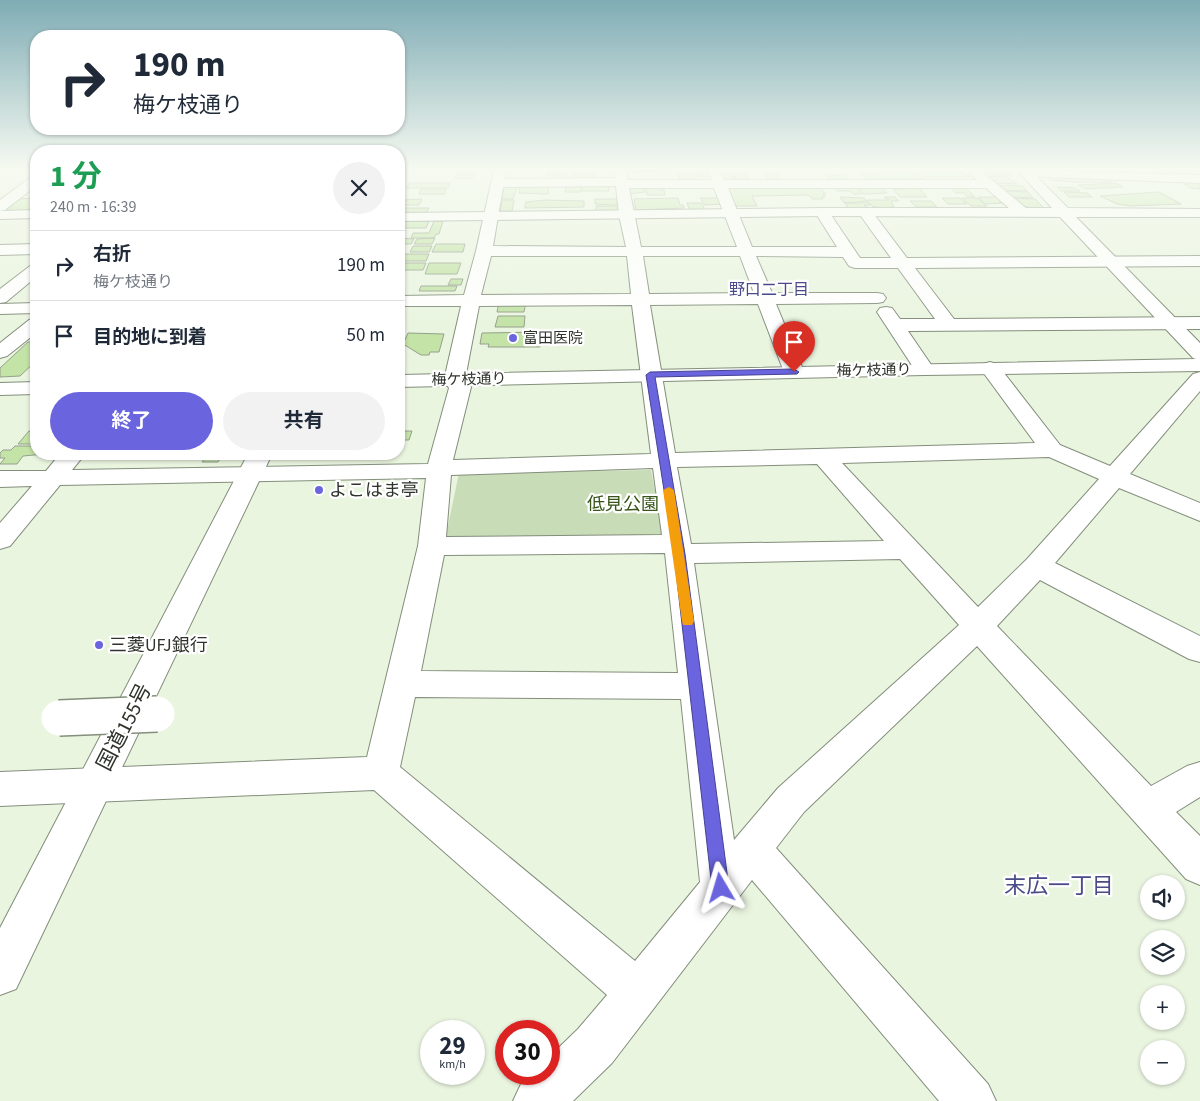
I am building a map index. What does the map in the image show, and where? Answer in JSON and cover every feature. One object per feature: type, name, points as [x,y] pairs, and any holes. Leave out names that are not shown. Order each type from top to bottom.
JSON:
[{"type":"main road","points":[[380,773],[402,684],[432,546],[439,469],[460,387],[454,380],[491,221]]},
{"type":"main road","points":[[627,221],[635,252],[650,375],[678,549],[721,888]]},
{"type":"main road","points":[[735,221],[794,372]]},
{"type":"main road","points":[[828,221],[924,369]]},
{"type":"main road","points":[[872,221],[949,325]]},
{"type":"main road","points":[[1074,221],[1200,354]]},
{"type":"main road","points":[[0,250],[30,249]]},
{"type":"main road","points":[[484,251],[748,252],[862,275]]},
{"type":"main road","points":[[405,301],[766,300],[903,263],[1200,261]]},
{"type":"main road","points":[[0,298],[30,275]]},
{"type":"main road","points":[[0,309],[30,308]]},
{"type":"main road","points":[[894,325],[1200,323]]},
{"type":"main road","points":[[0,352],[30,329]]},
{"type":"main road","name":"梅ケ枝通り","points":[[405,380],[1200,365]]},
{"type":"main road","points":[[990,368],[1052,450]]},
{"type":"main road","points":[[538,1101],[595,1046],[791,800],[979,625],[1037,566],[1200,378]]},
{"type":"main road","points":[[0,389],[30,388]]},
{"type":"main road","points":[[0,479],[256,463],[439,469],[463,466],[1052,450],[1200,513]]},
{"type":"main road","points":[[824,457],[907,550],[979,625],[1200,865]]},
{"type":"main road","points":[[0,540],[68,460]]},
{"type":"main road","name":"国道155号","points":[[0,973],[256,463]]},
{"type":"main road","points":[[432,546],[907,550]]},
{"type":"main road","points":[[1037,566],[1200,650]]},
{"type":"main road","points":[[402,684],[696,686]]},
{"type":"main road","points":[[60,718],[157,714]]},
{"type":"main road","points":[[0,789],[380,773],[638,992]]},
{"type":"main road","points":[[1148,808],[1200,778]]},
{"type":"main road","points":[[752,849],[971,1101]]},
{"type":"green space","name":"低見公園","points":[[651,470],[664,537],[445,540],[459,473]]},
{"type":"building","points":[[405,221],[429,221],[426,228],[405,228]]},
{"type":"building","points":[[434,221],[443,221],[439,234],[436,234],[434,238],[411,238],[413,233],[429,233]]},
{"type":"building","points":[[405,238],[414,239],[411,244],[405,244]]},
{"type":"building","points":[[435,238],[432,244],[414,244],[417,239]]},
{"type":"building","points":[[436,244],[465,244],[463,252],[432,252]]},
{"type":"building","points":[[413,246],[432,246],[429,252],[410,252]]},
{"type":"building","points":[[405,254],[429,254],[426,261],[405,261]]},
{"type":"building","points":[[405,263],[426,263],[423,270],[405,270]]},
{"type":"building","points":[[429,263],[461,263],[457,274],[425,274]]},
{"type":"building","points":[[451,279],[463,279],[461,285],[448,285]]},
{"type":"building","points":[[421,286],[457,286],[455,291],[419,291]]},
{"type":"building","points":[[499,302],[526,302],[524,312],[497,312]]},
{"type":"building","points":[[498,316],[525,316],[524,327],[495,327]]},
{"type":"building","name":"富田医院","points":[[542,332],[542,335],[545,335],[545,342],[541,342],[540,347],[488,347],[489,344],[480,344],[482,333]]},
{"type":"building","points":[[408,333],[444,334],[439,352],[430,352],[429,355],[421,355],[405,345]]},
{"type":"building","points":[[30,342],[30,367],[20,376],[0,377],[0,368]]},
{"type":"building","points":[[29,431],[30,431],[30,444],[18,444]]},
{"type":"building","points":[[405,431],[412,431],[409,440],[405,440]]},
{"type":"building","points":[[15,446],[30,446],[30,455],[23,456],[17,464],[0,464],[5,458],[0,458],[0,453],[3,450],[11,450]]},
{"type":"building","points":[[204,460],[219,460],[218,462],[202,462]]},
{"type":"slow traffic","points":[[669,490],[688,621]]},
{"type":"place","name":"富田医院","points":[[513,338]]},
{"type":"place","name":"よこはま亭","points":[[319,490]]},
{"type":"place","name":"三菱UFJ銀行","points":[[99,645]]},
{"type":"district","name":"野口二丁目","points":[[769,289]]},
{"type":"district","name":"末広一丁目","points":[[1059,885]]},
{"type":"route","points":[[721,888],[679,554],[650,375],[794,372]]}]
